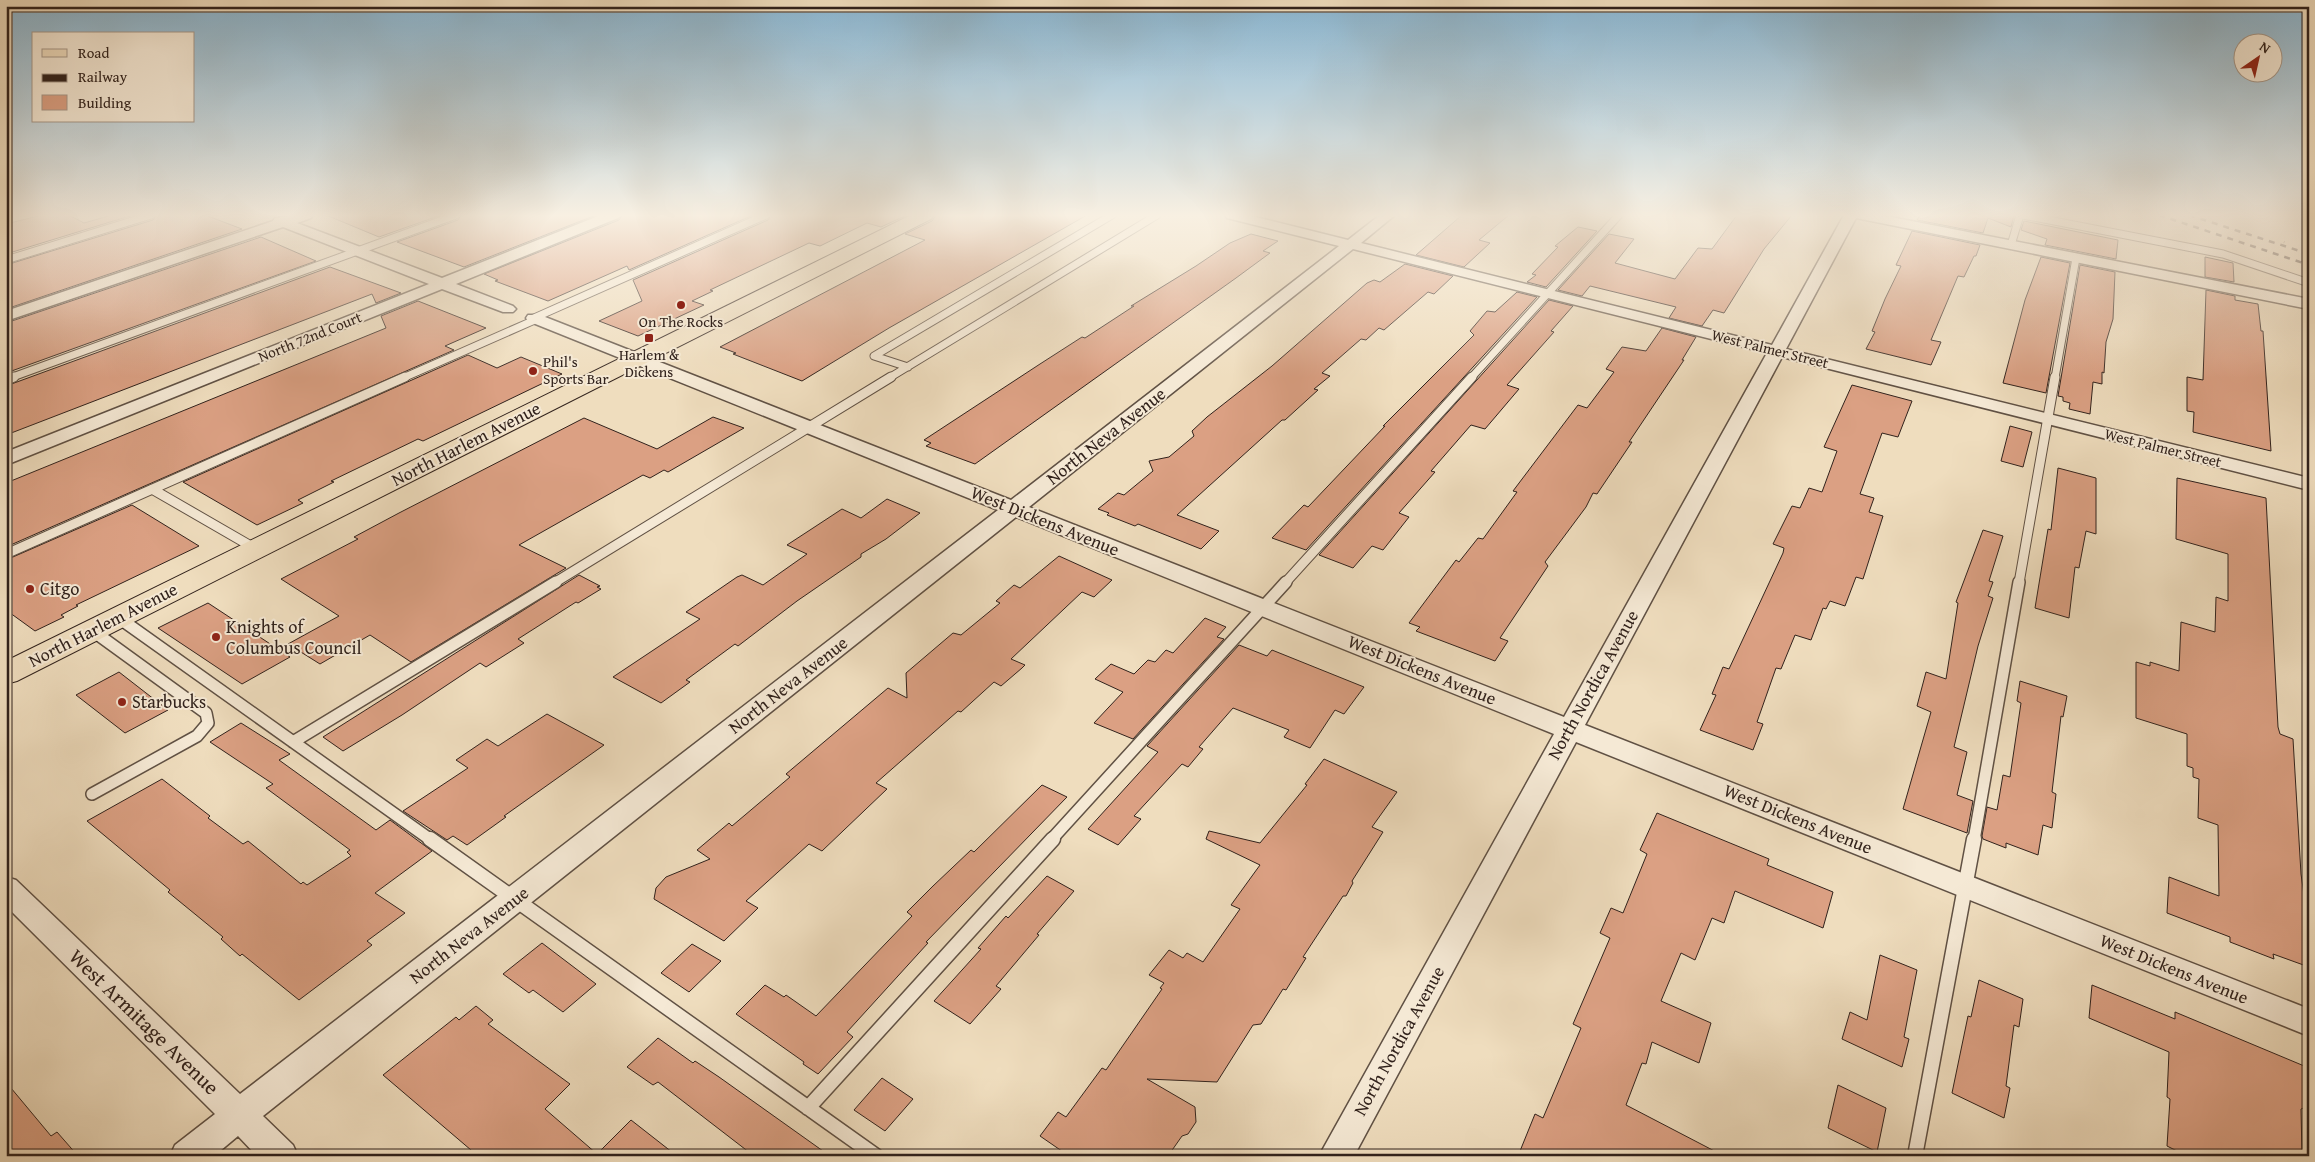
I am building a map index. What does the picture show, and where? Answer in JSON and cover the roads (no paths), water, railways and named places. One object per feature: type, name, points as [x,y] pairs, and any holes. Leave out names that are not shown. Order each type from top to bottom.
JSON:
[{"type":"main road","name":"North Harlem Avenue","points":[[7,672],[93,631],[817,269]]},
{"type":"street","points":[[6,316],[144,269]]},
{"type":"street","points":[[404,269],[508,309]]},
{"type":"street","name":"North 72nd Court","points":[[6,459],[479,269]]},
{"type":"street","name":"North Neva Avenue","points":[[187,1156],[1319,269]]},
{"type":"street","name":"West Palmer Street","points":[[1448,269],[2309,484]]},
{"type":"street","name":"North Nordica Avenue","points":[[1336,1156],[1821,269]]},
{"type":"street","points":[[2133,269],[2309,304]]},
{"type":"street","name":"West Dickens Avenue","points":[[536,318],[2309,1022]]},
{"type":"street","name":"West Armitage Avenue","points":[[6,888],[281,1156]]},
{"type":"lane","points":[[6,380],[308,269]]},
{"type":"lane","points":[[6,554],[645,269]]},
{"type":"lane","points":[[908,367],[874,356],[1020,269]]},
{"type":"lane","points":[[293,742],[1068,269]]},
{"type":"lane","points":[[808,1108],[1570,269]]},
{"type":"lane","points":[[1915,1156],[1966,886],[2074,269]]},
{"type":"lane","points":[[2268,269],[2309,283]]},
{"type":"lane","points":[[152,489],[256,549]]},
{"type":"lane","points":[[119,618],[876,1156]]},
{"type":"lane","points":[[92,794],[198,736],[208,723],[206,713],[93,631]]},
{"type":"place","name":"On The Rocks","points":[[681,305]]},
{"type":"place","name":"Harlem & Dickens","points":[[649,338]]},
{"type":"place","name":"Phil's Sports Bar","points":[[533,371]]},
{"type":"place","name":"Citgo","points":[[30,589]]},
{"type":"place","name":"Knights of Columbus Council","points":[[216,637]]},
{"type":"place","name":"Starbucks","points":[[122,702]]}]
